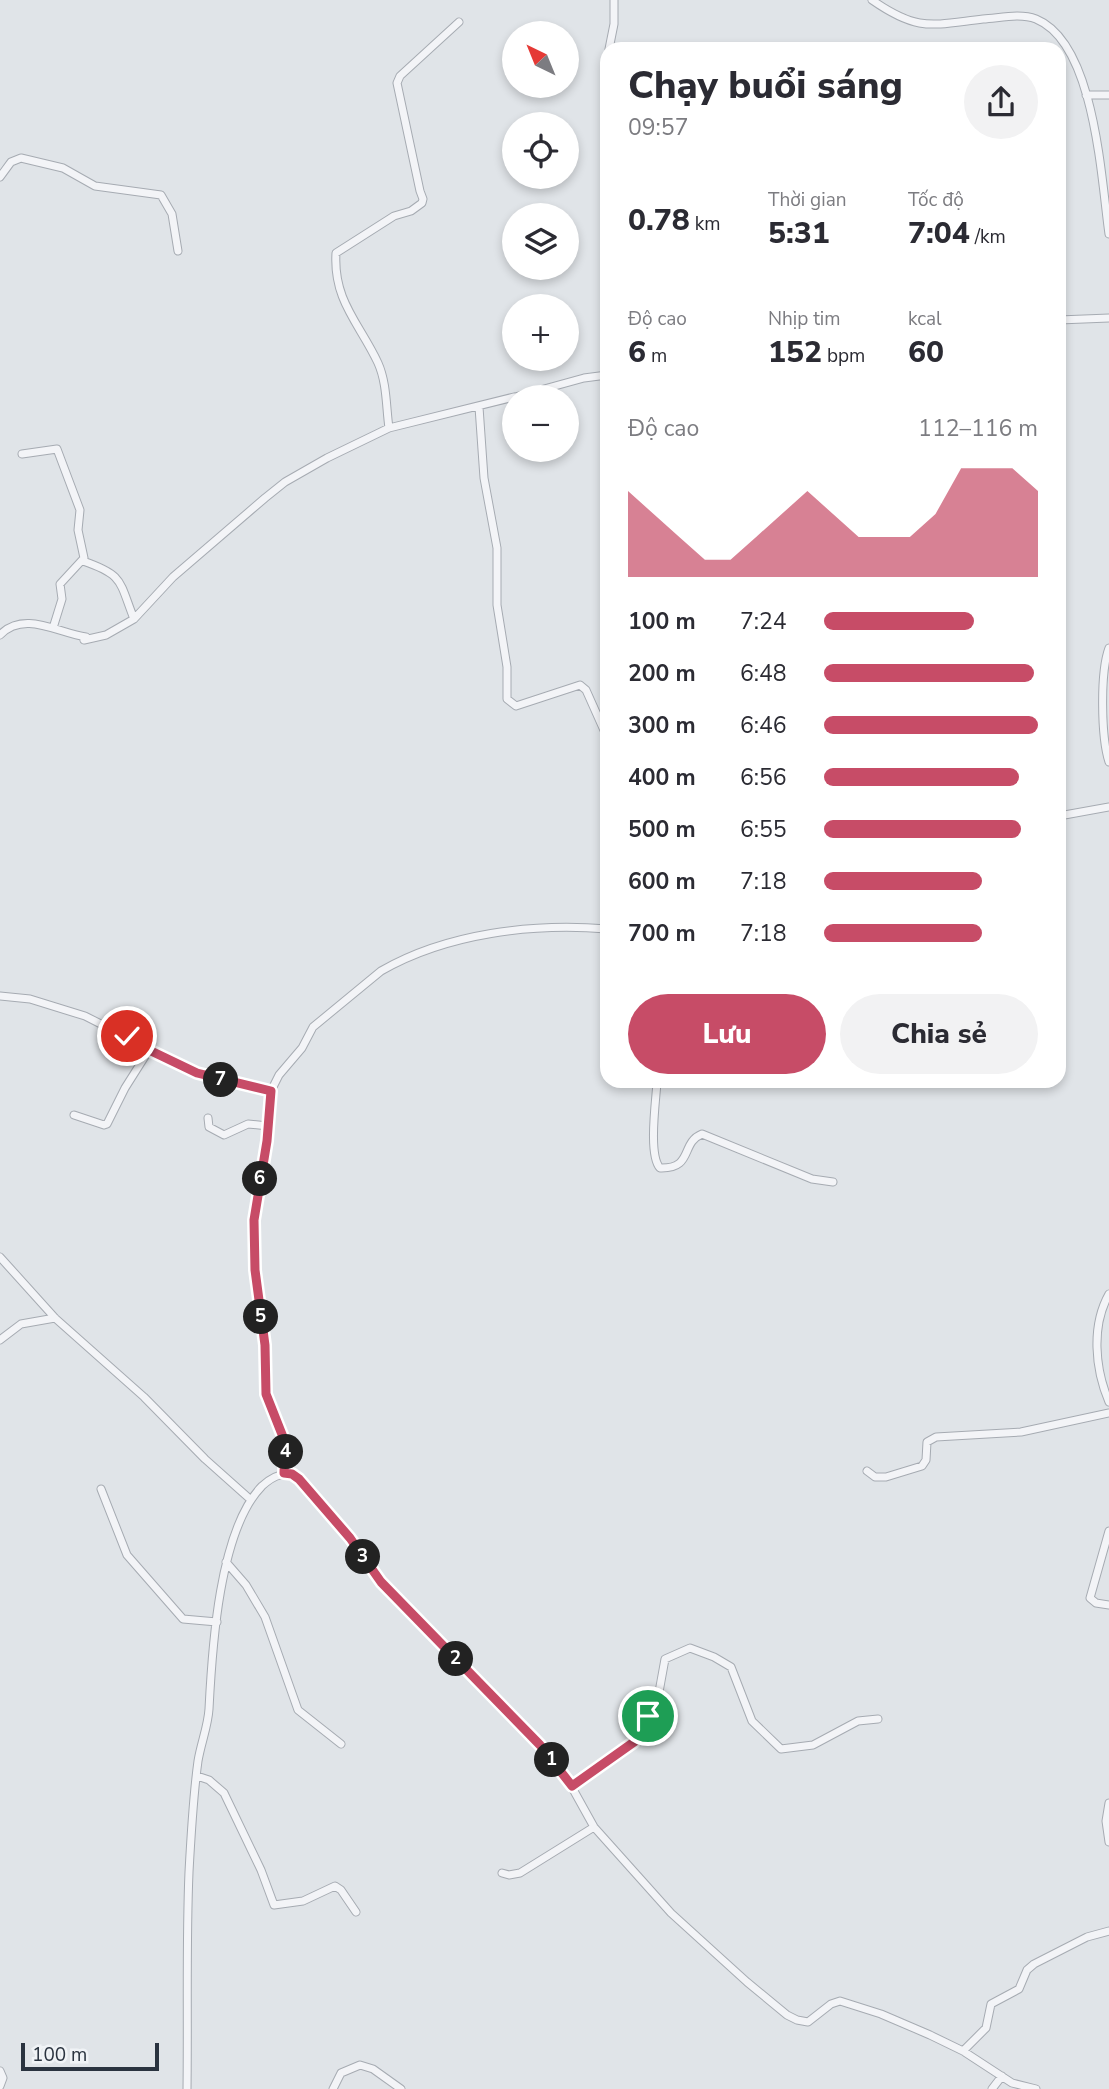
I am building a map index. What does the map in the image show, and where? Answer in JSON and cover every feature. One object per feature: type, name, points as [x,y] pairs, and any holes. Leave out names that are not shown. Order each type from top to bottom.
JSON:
[{"type":"street","points":[[610,42],[614,0]]},
{"type":"street","points":[[872,0],[900,17],[919,24],[937,25],[1017,16],[1035,19],[1056,31],[1065,42]]},
{"type":"street","points":[[389,428],[382,374],[346,309],[337,279],[335,253],[394,216],[411,211],[422,203],[424,199],[397,83],[400,76],[459,22]]},
{"type":"street","points":[[1066,45],[1093,118],[1109,234]]},
{"type":"street","points":[[1086,95],[1109,95]]},
{"type":"street","points":[[0,177],[11,162],[21,158],[62,168],[95,186],[161,195],[172,214],[178,251]]},
{"type":"street","points":[[1066,320],[1109,318]]},
{"type":"street","points":[[559,385],[600,376]]},
{"type":"street","points":[[0,635],[9,627],[20,623],[86,636],[84,640],[106,635],[134,619],[173,577],[285,482],[389,428],[502,401]]},
{"type":"street","points":[[479,407],[484,478],[497,548],[497,605],[507,667],[507,699],[516,706],[580,685],[586,690],[600,721]]},
{"type":"street","points":[[22,454],[55,448],[59,452],[80,510],[78,530],[83,561]]},
{"type":"street","points":[[83,561],[106,569],[115,576],[134,619]]},
{"type":"street","points":[[53,628],[62,599],[60,584],[83,561]]},
{"type":"street","points":[[1109,648],[1103,666],[1104,716],[1109,762]]},
{"type":"street","points":[[1066,815],[1109,807]]},
{"type":"street","points":[[284,1473],[285,1442],[266,1394],[265,1345],[255,1270],[254,1220],[271,1091],[279,1075],[302,1048],[313,1027],[392,964],[440,946],[493,934],[552,927],[600,929]]},
{"type":"street","points":[[0,996],[30,999],[85,1016],[208,1077],[271,1091]]},
{"type":"street","points":[[74,1115],[107,1124],[125,1088],[149,1050]]},
{"type":"street","points":[[657,1088],[654,1142],[656,1164],[660,1168],[677,1166],[684,1161],[692,1141],[702,1134],[812,1179],[833,1182]]},
{"type":"street","points":[[208,1118],[209,1127],[224,1135],[248,1124],[268,1126]]},
{"type":"street","points":[[0,1257],[55,1318],[144,1397],[205,1459],[251,1500]]},
{"type":"street","points":[[1109,1294],[1101,1314],[1097,1353],[1104,1391],[1109,1402]]},
{"type":"street","points":[[0,1340],[20,1324],[55,1318]]},
{"type":"street","points":[[867,1471],[875,1476],[886,1477],[922,1466],[926,1460],[927,1442],[936,1437],[1021,1432],[1109,1413]]},
{"type":"street","points":[[187,2089],[189,1873],[197,1776],[209,1712],[209,1691],[226,1562],[240,1521],[251,1500],[268,1480],[284,1473],[299,1479],[350,1538],[381,1582],[540,1745],[572,1786],[594,1826],[670,1913],[787,2015],[808,2022],[831,2004],[840,2001],[881,2014],[963,2051],[1018,2085],[1036,2089]]},
{"type":"street","points":[[101,1489],[124,1549],[148,1581],[183,1619],[217,1622]]},
{"type":"street","points":[[1109,1531],[1090,1598],[1096,1604],[1109,1605]]},
{"type":"street","points":[[226,1562],[246,1585],[265,1617],[298,1710],[341,1744]]},
{"type":"street","points":[[572,1786],[637,1739],[659,1692],[665,1659],[690,1648],[731,1667],[752,1721],[781,1749],[813,1745],[858,1721],[878,1719]]},
{"type":"street","points":[[197,1776],[209,1780],[224,1793],[261,1870],[274,1905],[303,1901],[335,1886],[356,1912]]},
{"type":"street","points":[[1109,1803],[1106,1821],[1109,1842]]},
{"type":"street","points":[[502,1873],[520,1873],[594,1826]]},
{"type":"street","points":[[963,2051],[986,2028],[991,2004],[1019,1989],[1028,1968],[1087,1937],[1109,1931]]},
{"type":"street","points":[[333,2089],[341,2073],[360,2065],[373,2069],[401,2089]]},
{"type":"street","points":[[0,2071],[3,2078],[0,2086]]},
{"type":"street","points":[[992,2089],[1002,2076]]},
{"type":"route","points":[[127,1036],[197,1073],[271,1091],[267,1141],[254,1220],[255,1270],[265,1345],[266,1394],[285,1442],[284,1473],[299,1479],[350,1538],[381,1582],[540,1745],[572,1786],[634,1742],[648,1716]]}]
